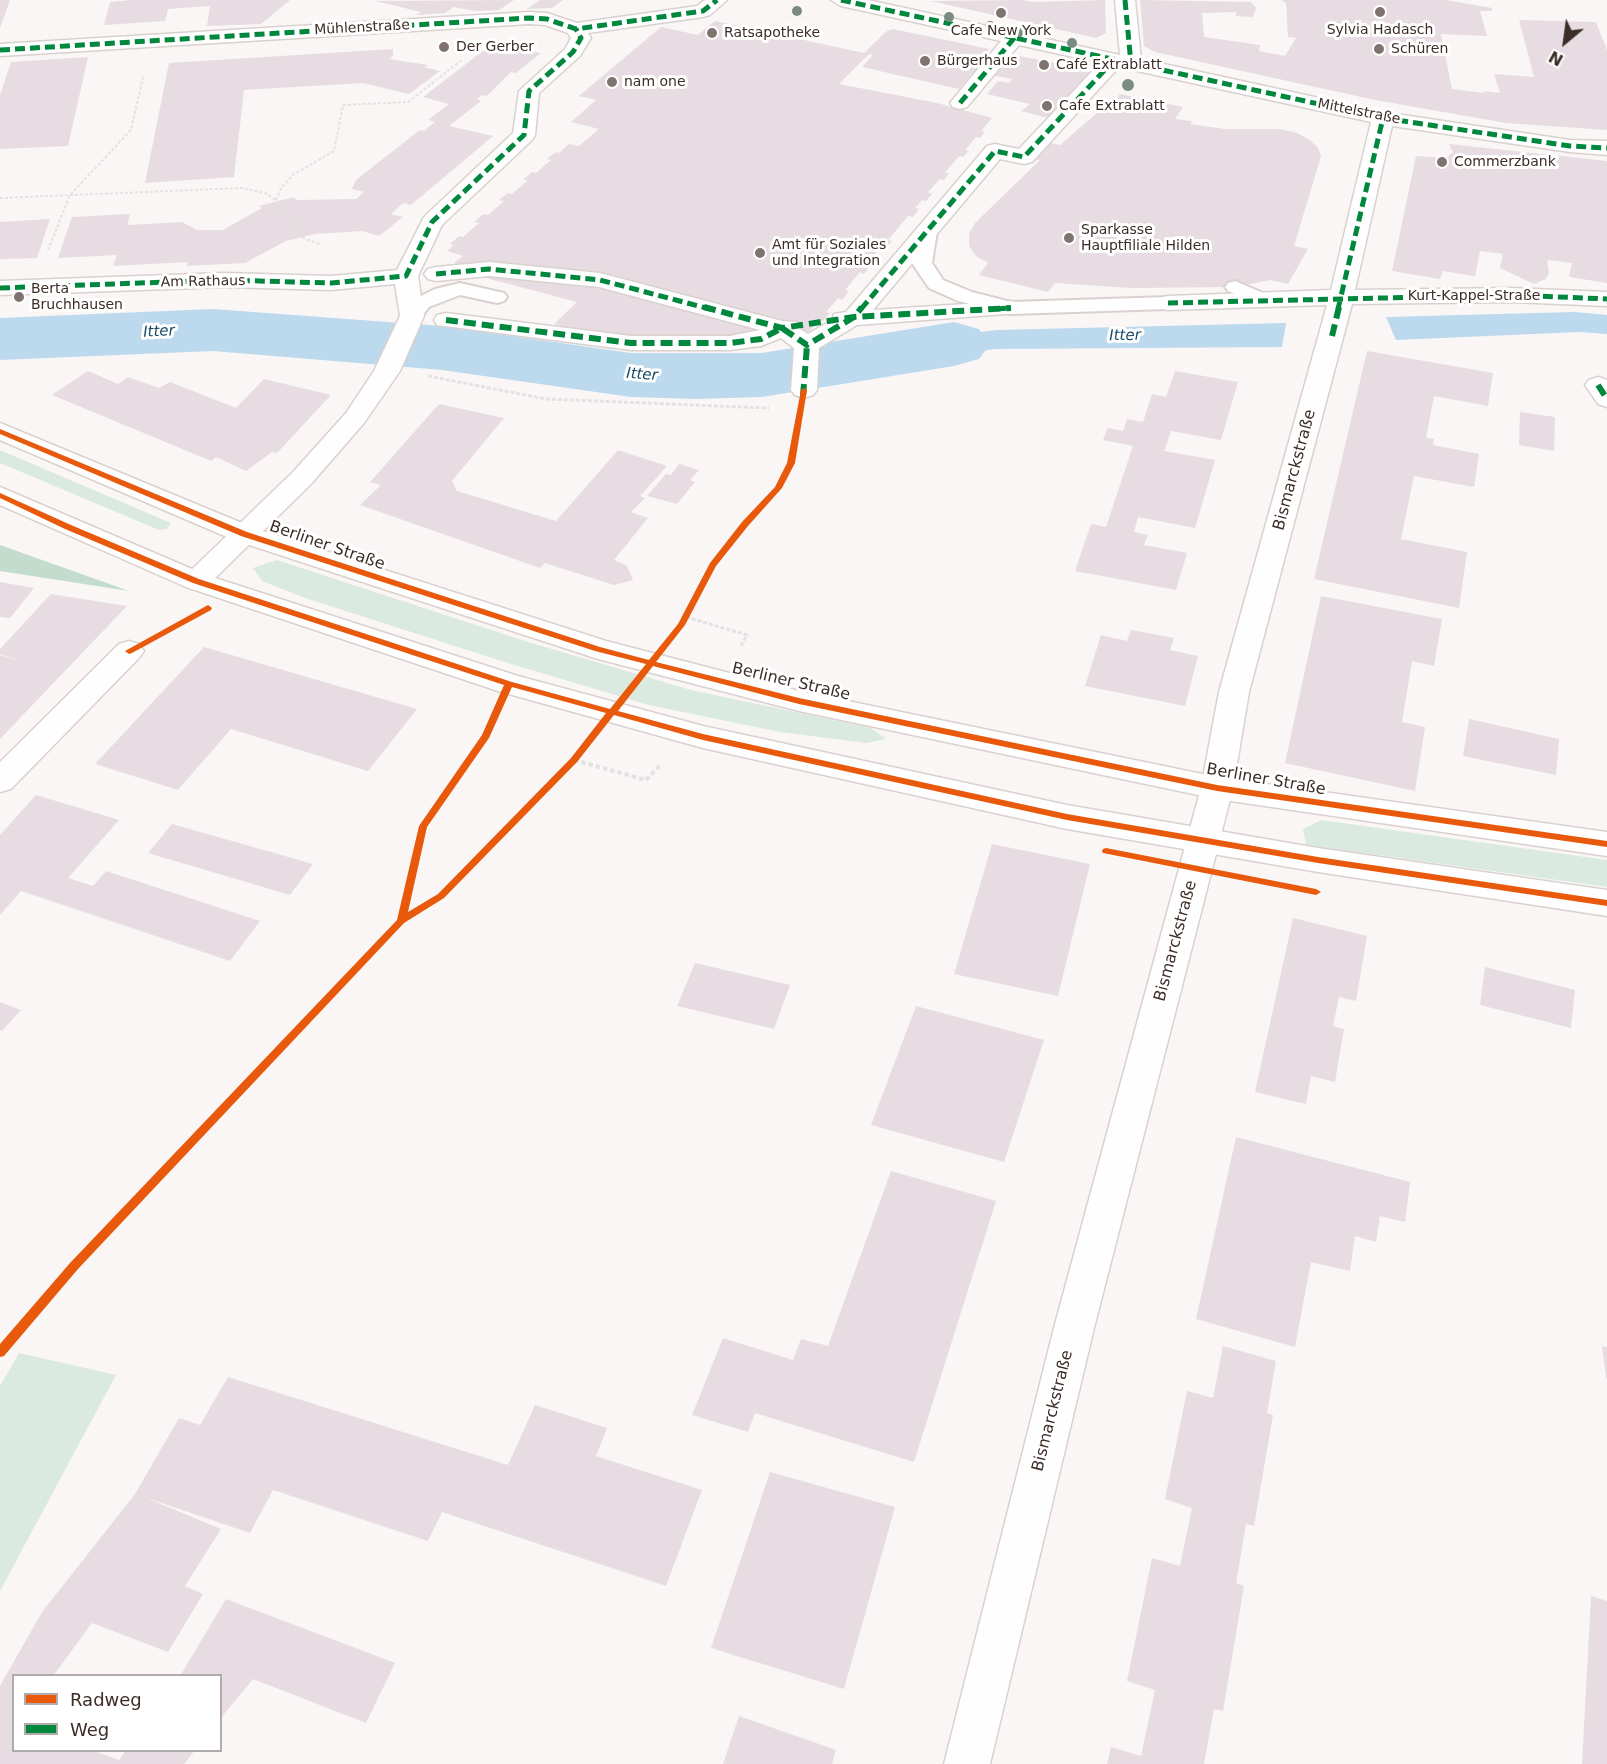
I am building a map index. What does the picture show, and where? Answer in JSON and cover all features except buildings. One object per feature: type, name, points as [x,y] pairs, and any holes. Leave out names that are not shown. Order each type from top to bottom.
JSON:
[{"type":"street","name":"Mühlenstraße","points":[[0,50],[529,18],[548,19],[576,29],[703,11],[717,0]]},
{"type":"street","name":"Mittelstraße","points":[[841,0],[1383,118],[1570,146],[1607,148]]},
{"type":"street","points":[[807,345],[854,317],[995,151],[1024,158],[1123,62],[1125,3]]},
{"type":"street","points":[[244,534],[302,478],[355,418],[387,371],[412,316],[406,276],[432,222],[524,135],[529,92],[573,52],[581,38],[576,29]]},
{"type":"street","points":[[960,103],[1015,37]]},
{"type":"street","name":"Bismarckstraße","points":[[967,1764],[1075,1324],[1217,788],[1234,692],[1341,297],[1383,118]]},
{"type":"street","points":[[436,274],[489,269],[600,280],[782,328],[807,345]]},
{"type":"street","name":"Am Rathaus","points":[[0,288],[224,280],[331,283],[406,276]]},
{"type":"street","name":"Kurt-Kappel-Straße","points":[[1168,303],[1341,297],[1512,295],[1607,299]]},
{"type":"street","points":[[446,320],[631,344],[730,343],[761,339],[782,328],[854,317],[1011,308]]},
{"type":"street","points":[[804,390],[807,345]]},
{"type":"street","name":"Berliner Straße","points":[[0,431],[244,534],[598,649],[709,678],[799,700],[1217,788],[1607,844]]},
{"type":"street","points":[[0,495],[68,527],[196,581],[508,684],[703,737],[1067,817],[1318,860],[1607,903]]},
{"type":"street","name":"Berliner Straße","points":[[196,581],[244,534]]},
{"type":"street","points":[[0,781],[129,651]]},
{"type":"lane","points":[[927,231],[922,263],[936,284],[965,297],[1011,308],[1168,303]]},
{"type":"lane","points":[[1235,287],[1263,300]]},
{"type":"lane","points":[[412,316],[422,303],[442,293],[460,289],[498,297]]},
{"type":"path","points":[[276,200],[281,188],[294,174],[334,151],[343,105],[388,101],[408,102],[466,56]]},
{"type":"path","points":[[33,287],[70,195],[130,130],[143,76]]},
{"type":"path","points":[[0,198],[242,188],[265,193],[276,200],[302,237]]},
{"type":"path","points":[[418,374],[546,399],[767,407],[778,411]]},
{"type":"path","points":[[686,617],[747,635],[740,648]]},
{"type":"path","points":[[574,760],[646,780],[659,765]]},
{"type":"shaded area","points":[[0,450],[171,523],[167,529],[159,530],[0,463]]},
{"type":"shaded area","points":[[277,560],[528,642],[691,690],[871,728],[886,739],[866,743],[780,732],[649,705],[511,664],[305,598],[262,581],[253,568]]},
{"type":"shaded area","points":[[1321,820],[1607,860],[1607,887],[1306,845],[1303,829]]},
{"type":"shaded area","points":[[19,1353],[116,1375],[0,1591],[0,1386]]},
{"type":"green space","points":[[0,545],[129,591],[0,571]]},
{"type":"water","points":[[1575,312],[1607,315],[1607,334],[1579,332],[1396,340],[1386,317]]},
{"type":"water","points":[[275,315],[378,326],[361,357],[205,343],[0,348],[0,325]]},
{"type":"water","points":[[1286,323],[1282,347],[995,349],[819,375],[828,353],[996,330]]},
{"type":"water","points":[[448,338],[633,364],[691,366],[781,361],[787,383],[718,388],[635,387],[437,358]]},
{"type":"waterway","name":"Itter","points":[[0,339],[213,330],[442,348],[631,375],[696,377],[762,375],[954,344]]},
{"type":"marked path","points":[[0,50],[529,18],[547,19],[576,29],[703,11],[717,0]]},
{"type":"marked path","points":[[841,0],[1383,118],[1570,146],[1607,148]]},
{"type":"marked path","points":[[1125,0],[1131,64]]},
{"type":"marked path","points":[[0,288],[224,280],[331,283],[406,276],[432,222],[524,135],[529,91],[573,52],[581,38],[576,29]]},
{"type":"marked path","points":[[960,103],[1015,37]]},
{"type":"marked path","points":[[446,320],[631,343],[730,343],[761,339],[782,328],[807,345],[854,317],[995,151],[1024,157],[1114,60]]},
{"type":"marked path","points":[[1332,336],[1383,118]]},
{"type":"marked path","points":[[436,274],[489,269],[600,280],[782,328],[854,317],[1011,308]]},
{"type":"marked path","points":[[1168,303],[1342,297],[1512,295],[1607,299]]},
{"type":"marked path","points":[[803,396],[807,345]]},
{"type":"marked path","points":[[1598,385],[1607,399]]},
{"type":"cycle path","points":[[0,1352],[74,1266],[401,921],[441,896],[574,760],[681,625],[713,565],[745,524],[778,488],[791,463],[804,390]]},
{"type":"cycle path","points":[[0,431],[244,534],[598,649],[720,681],[799,701],[1217,788],[1607,844]]},
{"type":"cycle path","points":[[0,495],[68,527],[196,581],[509,684],[703,737],[1067,817],[1318,860],[1607,903]]},
{"type":"cycle path","points":[[129,651],[208,608]]},
{"type":"cycle path","points":[[401,921],[423,826],[486,736],[509,684]]},
{"type":"cycle path","points":[[1106,851],[1316,892]]},
{"type":"place","name":"Sylvia Hadasch","points":[[1380,12]]},
{"type":"place","name":"Cafe New York","points":[[1001,13]]},
{"type":"place","name":"Ratsapotheke","points":[[712,33]]},
{"type":"place","name":"Der Gerber","points":[[444,47]]},
{"type":"place","name":"Schüren","points":[[1379,49]]},
{"type":"place","name":"Bürgerhaus","points":[[925,61]]},
{"type":"place","name":"Café Extrablatt","points":[[1044,65]]},
{"type":"place","name":"nam one","points":[[612,82]]},
{"type":"place","name":"Cafe Extrablatt","points":[[1047,106]]},
{"type":"place","name":"Commerzbank","points":[[1442,162]]},
{"type":"place","name":"Sparkasse Hauptfiliale Hilden","points":[[1069,238]]},
{"type":"place","name":"Amt für Soziales und Integration","points":[[760,253]]},
{"type":"place","name":"Berta Bruchhausen","points":[[19,297]]}]
